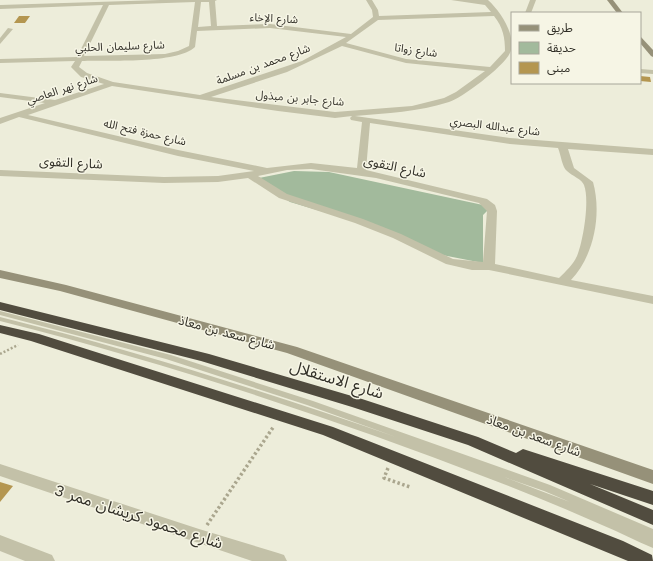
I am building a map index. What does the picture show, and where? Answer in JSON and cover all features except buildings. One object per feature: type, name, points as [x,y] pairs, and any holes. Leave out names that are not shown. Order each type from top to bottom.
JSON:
[{"type":"highway","name":"شارع الاستقلال","points":[[0,306],[204,357],[357,403],[473,441],[653,518]]},
{"type":"highway","points":[[0,329],[34,337],[328,431],[610,544],[646,561]]},
{"type":"highway","points":[[473,441],[516,452],[653,498]]},
{"type":"street","points":[[28,6],[34,0]]},
{"type":"street","name":"شارع سليمان الحلبي","points":[[0,62],[154,56],[180,53],[192,47],[198,0]]},
{"type":"street","points":[[0,8],[213,0],[214,27]]},
{"type":"street","points":[[369,0],[376,14],[376,18],[495,14]]},
{"type":"street","points":[[454,0],[486,1]]},
{"type":"street","points":[[528,12],[533,0]]},
{"type":"street","points":[[610,0],[619,12]]},
{"type":"street","name":"شارع جابر بن مبذول","points":[[78,59],[75,67],[94,79],[112,84],[199,98],[335,115],[412,108],[447,100],[467,89],[506,55],[508,51],[508,39],[503,23],[486,1]]},
{"type":"street","points":[[78,59],[107,4]]},
{"type":"street","name":"شارع محمد بن مسلمة","points":[[199,98],[289,68],[342,44],[376,18]]},
{"type":"street","points":[[503,23],[511,23]]},
{"type":"street","name":"شارع الإخاء","points":[[195,29],[214,27],[280,27],[352,36]]},
{"type":"street","points":[[0,42],[10,29]]},
{"type":"street","points":[[641,39],[653,55]]},
{"type":"street","name":"شارع زواتا","points":[[342,44],[406,61],[490,69]]},
{"type":"street","points":[[641,71],[653,72]]},
{"type":"street","name":"شارع نهر العاصي","points":[[0,121],[112,84]]},
{"type":"street","points":[[0,95],[56,103]]},
{"type":"street","name":"شارع حمزة فتح الله","points":[[19,115],[178,153],[266,171]]},
{"type":"street","name":"شارع عبدالله البصري","points":[[335,115],[466,136],[562,146],[653,152]]},
{"type":"street","points":[[361,173],[366,120]]},
{"type":"street","points":[[562,146],[570,169],[588,182],[590,191],[588,235],[585,252],[579,262],[562,282]]},
{"type":"street","name":"شارع التقوى","points":[[0,173],[174,180],[219,180],[250,175],[283,167],[310,166],[361,173],[488,203],[492,211],[489,266]]},
{"type":"street","points":[[250,175],[282,196],[359,221],[397,236],[450,262],[472,266],[489,266],[653,300]]},
{"type":"street","name":"شارع سعد بن معاذ","points":[[0,274],[62,288],[292,350],[653,477]]},
{"type":"street","name":"شارع محمود كريشان ممر 3","points":[[0,470],[199,537],[278,561]]},
{"type":"street","points":[[0,543],[46,561]]},
{"type":"lane","points":[[0,313],[168,358],[310,403],[547,488],[653,534]]},
{"type":"lane","points":[[0,319],[54,332],[181,368],[370,431],[521,486],[653,543]]},
{"type":"path","points":[[199,537],[281,416]]},
{"type":"path","points":[[384,478],[410,487]]},
{"type":"green space","points":[[294,171],[329,172],[483,205],[488,210],[483,215],[483,263],[437,254],[351,220],[290,202],[264,184],[259,178]]}]
